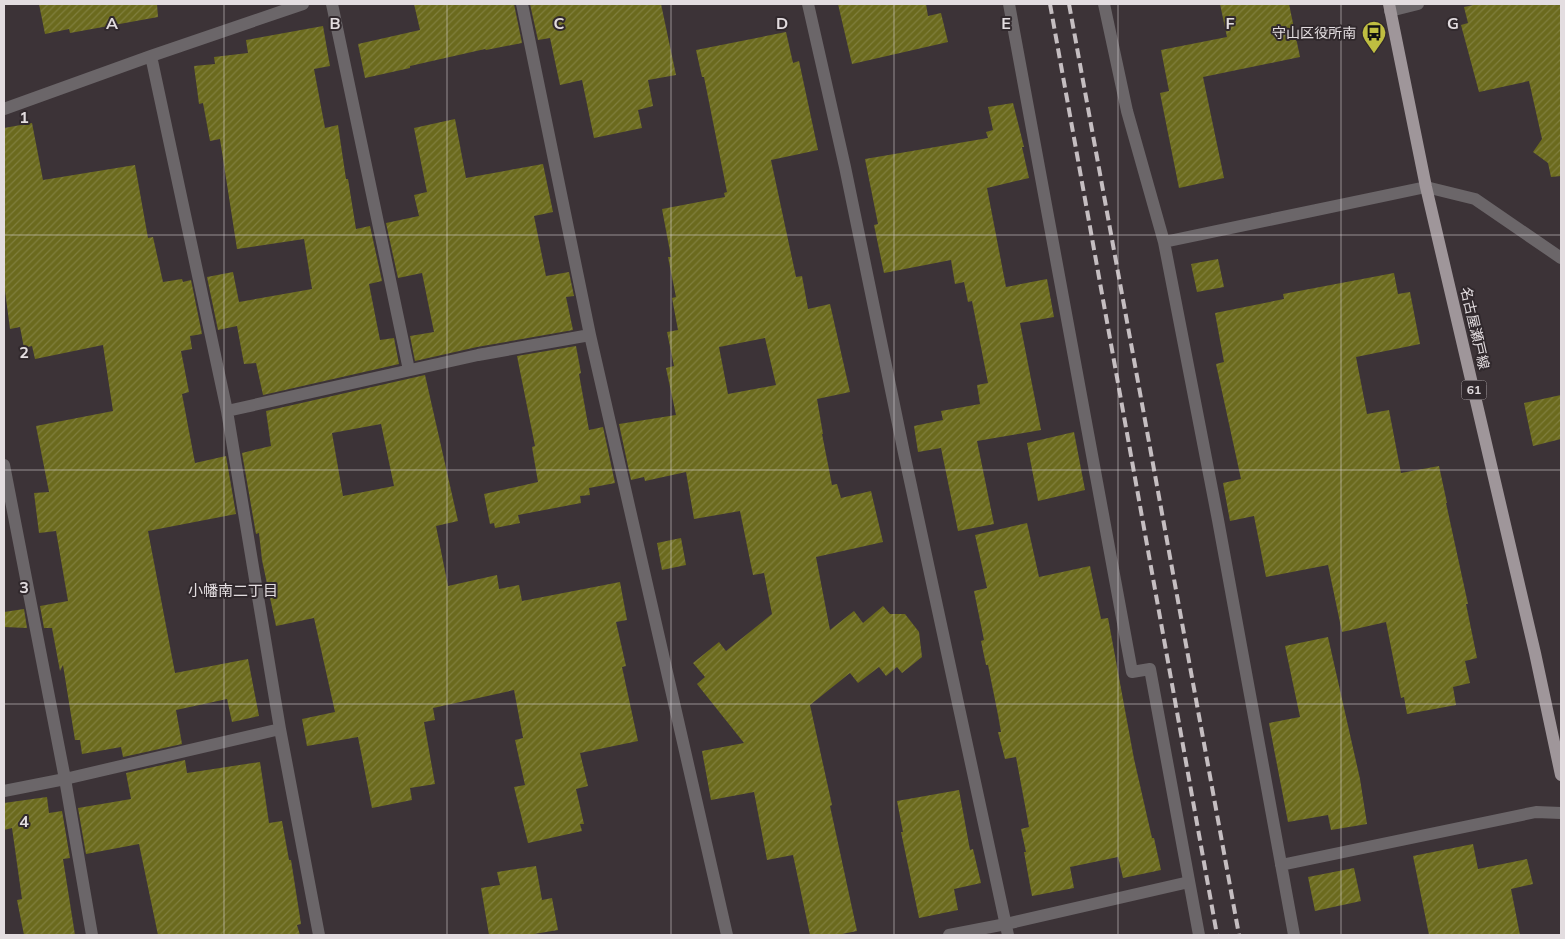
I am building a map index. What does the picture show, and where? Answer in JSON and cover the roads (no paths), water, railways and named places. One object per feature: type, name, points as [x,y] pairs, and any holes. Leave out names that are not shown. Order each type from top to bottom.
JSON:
[{"type":"main road","name":"名古屋瀬戸線","points":[[1389,7],[1426,187],[1533,643],[1561,775]]},
{"type":"street","points":[[4,109],[303,4]]},
{"type":"street","points":[[332,4],[409,370]]},
{"type":"street","points":[[522,4],[590,335],[727,935]]},
{"type":"street","points":[[808,4],[845,167],[906,463],[1007,930]]},
{"type":"street","points":[[1009,4],[1132,672],[1150,670],[1199,935]]},
{"type":"street","points":[[1104,4],[1127,111],[1164,242],[1218,520],[1294,935]]},
{"type":"street","points":[[1389,7],[1418,4]]},
{"type":"street","points":[[151,56],[227,411],[280,729],[319,935]]},
{"type":"street","points":[[1164,242],[1426,187],[1476,199],[1561,258]]},
{"type":"street","points":[[227,411],[478,355],[590,335]]},
{"type":"street","points":[[4,465],[65,779],[92,935]]},
{"type":"street","points":[[4,791],[65,779],[280,729]]},
{"type":"street","points":[[1281,866],[1536,812],[1561,813]]},
{"type":"street","points":[[949,935],[1007,930],[1189,882]]},
{"type":"railway","points":[[1050,4],[1217,935]]},
{"type":"railway","points":[[1069,4],[1239,935]]},
{"type":"place","name":"守山区役所南","points":[[1374,54]]},
{"type":"district","name":"小幡南二丁目","points":[[233,591]]}]
